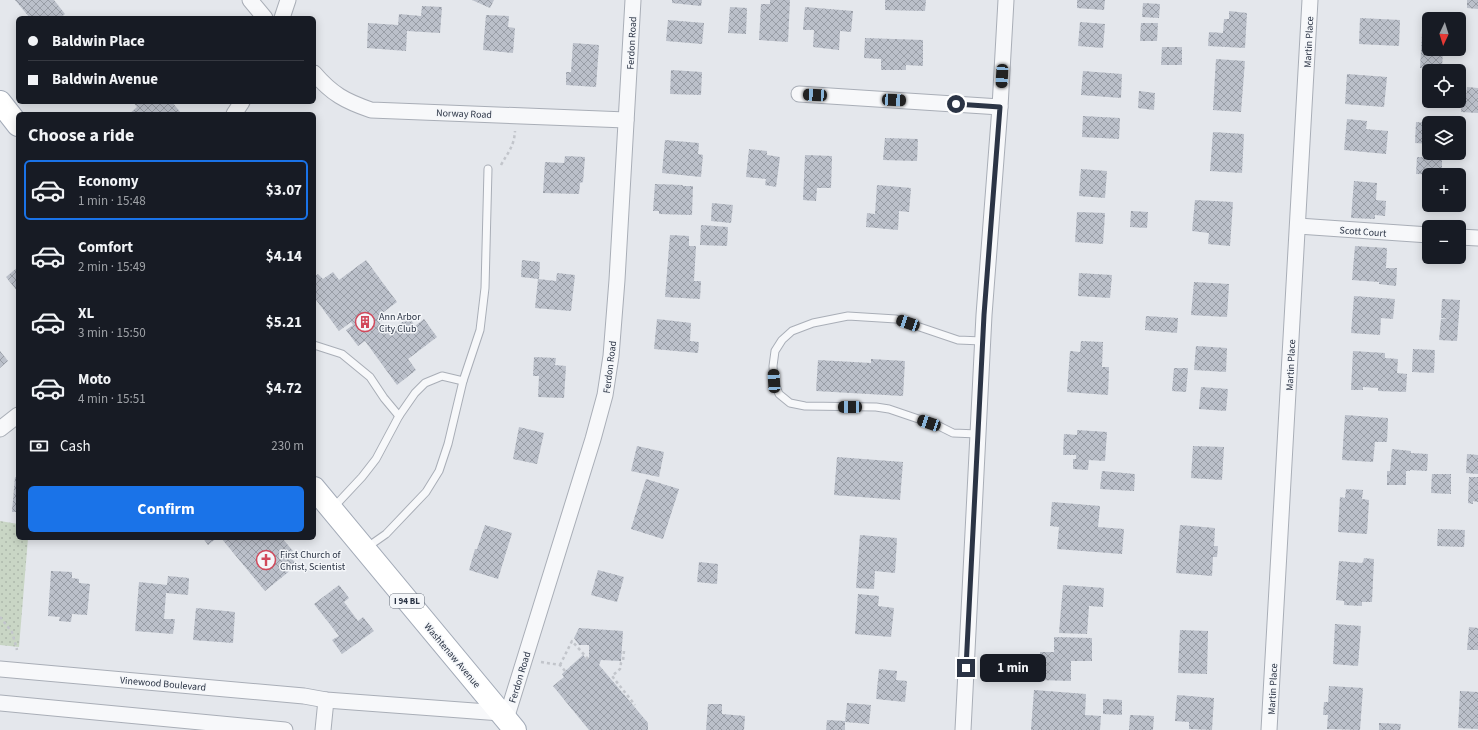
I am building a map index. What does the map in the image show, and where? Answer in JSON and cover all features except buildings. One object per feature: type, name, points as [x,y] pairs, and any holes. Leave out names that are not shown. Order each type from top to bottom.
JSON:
[{"type":"main road","points":[[0,102],[16,122]]},
{"type":"main road","name":"Washtenaw Avenue","points":[[316,490],[508,721]]},
{"type":"street","points":[[250,0],[264,16]]},
{"type":"street","points":[[283,16],[288,0]]},
{"type":"street","name":"Ferdon Road","points":[[508,721],[605,395],[611,356],[617,280],[633,0]]},
{"type":"street","points":[[963,730],[982,341],[1000,107],[1006,0]]},
{"type":"street","name":"Martin Place","points":[[1269,730],[1310,0]]},
{"type":"street","name":"Norway Road","points":[[316,75],[326,87],[341,98],[371,110],[626,120]]},
{"type":"street","points":[[799,94],[1000,107]]},
{"type":"street","name":"Scott Court","points":[[1298,226],[1422,235]]},
{"type":"street","points":[[1466,237],[1478,238]]},
{"type":"street","points":[[0,429],[16,417]]},
{"type":"street","name":"Vinewood Boulevard","points":[[0,669],[304,696],[326,700],[508,721]]},
{"type":"street","points":[[323,730],[326,700]]},
{"type":"street","points":[[0,703],[242,728],[285,730]]},
{"type":"lane","points":[[364,549],[386,534],[426,492],[439,471],[448,444],[463,381],[480,330],[485,288],[488,169]]},
{"type":"lane","points":[[978,434],[953,432],[939,426],[876,407],[811,407],[790,403],[778,394],[774,381],[773,366],[775,351],[782,340],[792,331],[813,323],[848,316],[896,319],[958,340],[982,341]]},
{"type":"lane","points":[[316,346],[342,354],[370,377],[384,398],[399,416]]},
{"type":"lane","points":[[332,509],[362,477],[376,459],[399,416],[424,383],[442,376],[463,381]]},
{"type":"path","points":[[501,165],[510,151],[514,141],[516,116]]},
{"type":"path","points":[[0,617],[12,632],[17,650]]},
{"type":"path","points":[[560,665],[572,641],[588,659]]},
{"type":"path","points":[[624,651],[620,669],[612,676],[635,705]]},
{"type":"path","points":[[539,661],[560,665],[565,671]]},
{"type":"green space","points":[[0,521],[16,524],[16,540],[28,540],[19,647],[0,645]]},
{"type":"place","name":"Ann Arbor City Club","points":[[365,322]]},
{"type":"place","name":"First Church of Christ, Scientist","points":[[266,560]]},
{"type":"route","points":[[956,104],[1000,107],[984,315],[966,668]]}]
